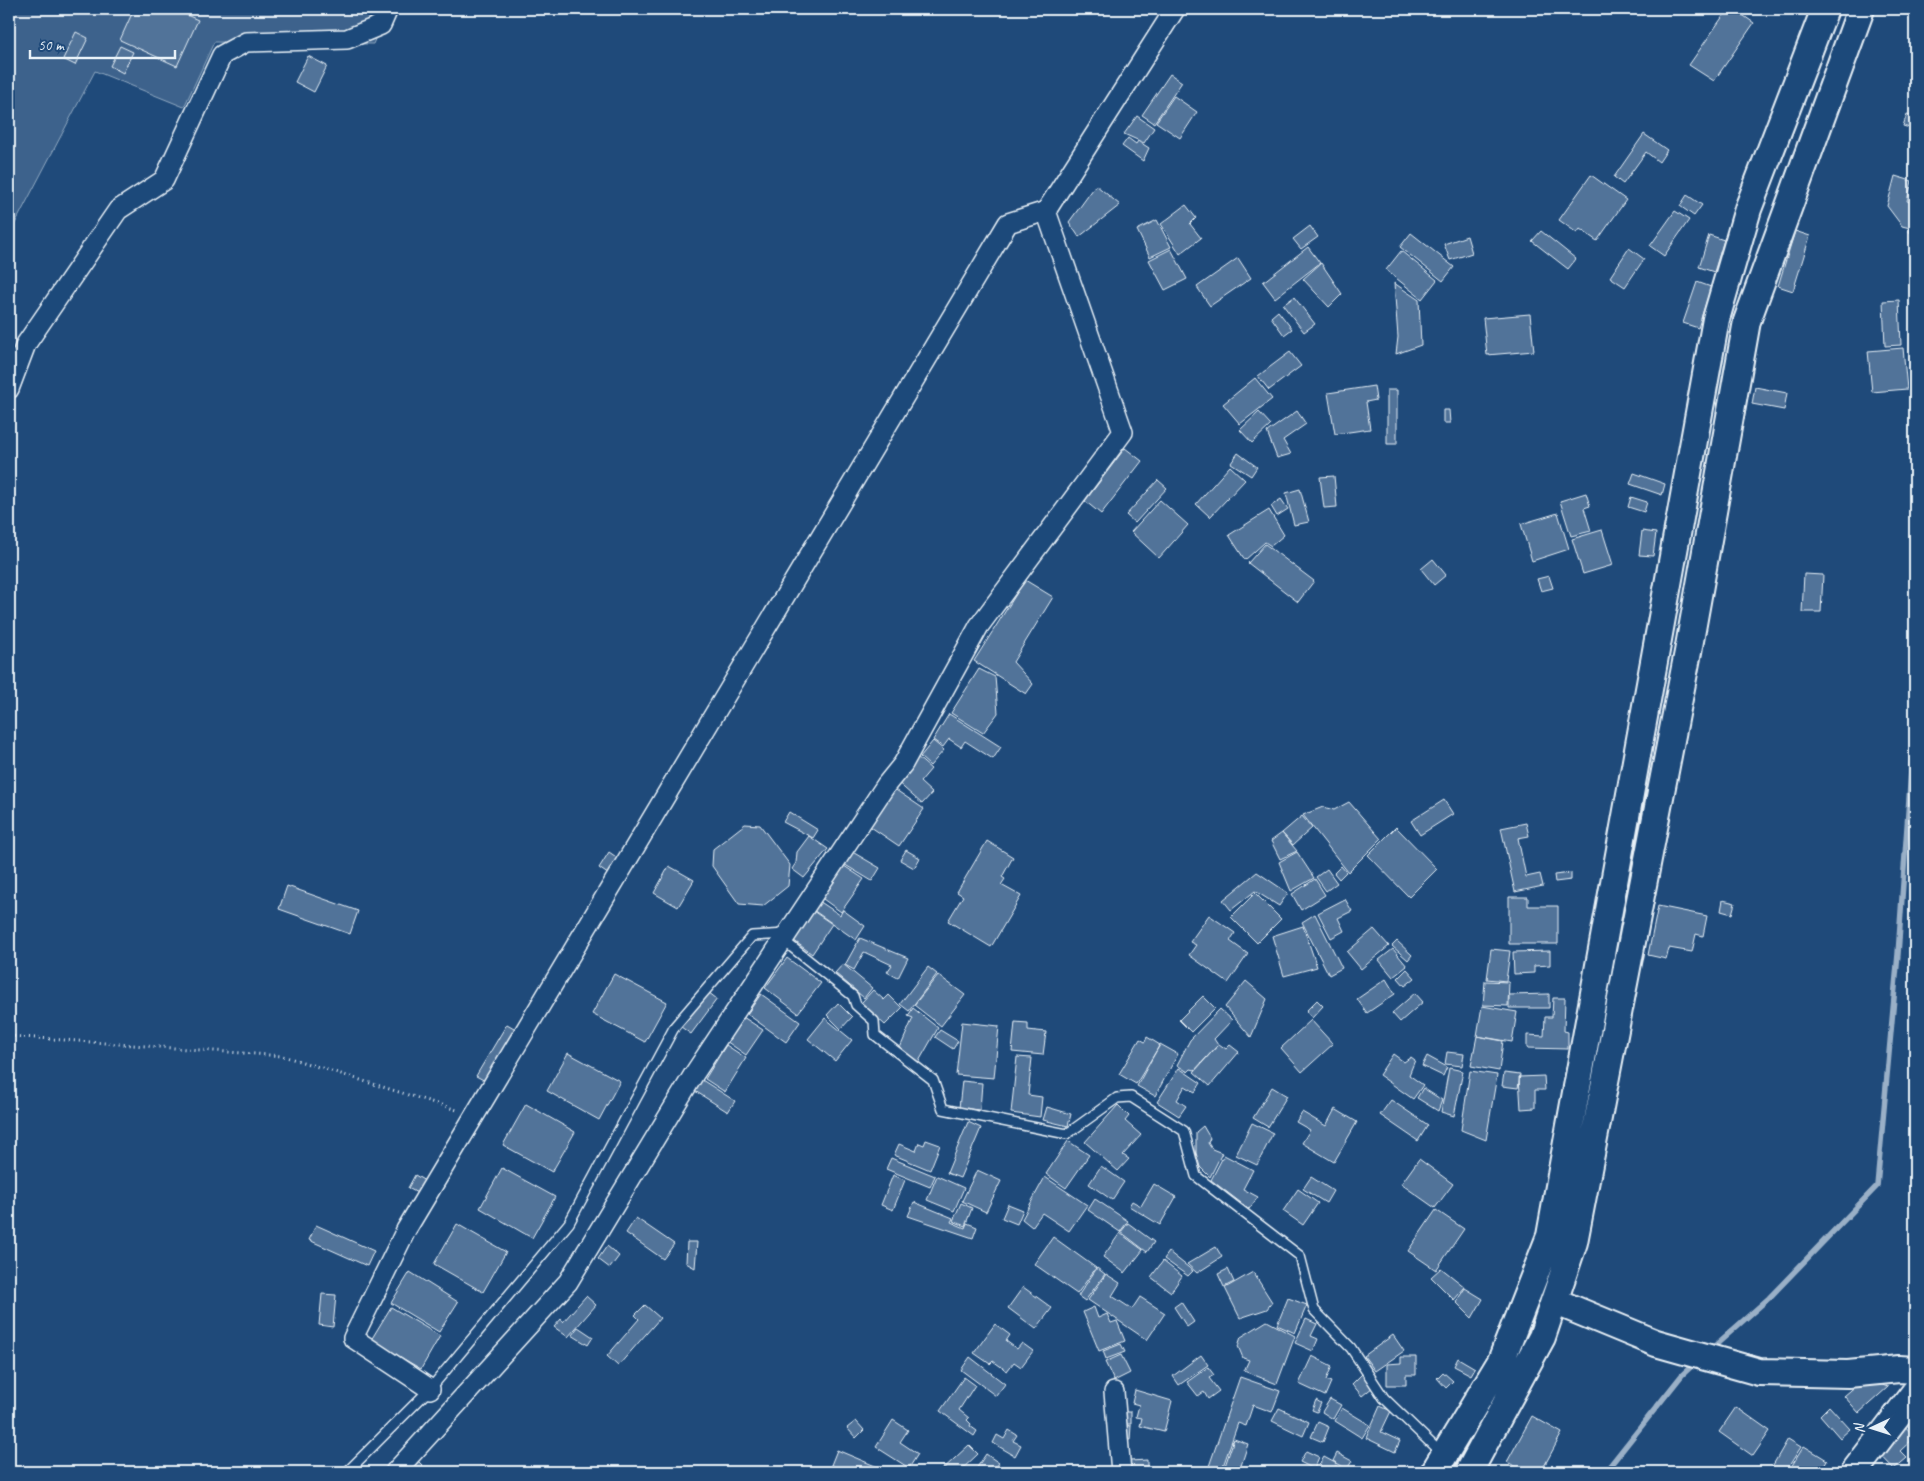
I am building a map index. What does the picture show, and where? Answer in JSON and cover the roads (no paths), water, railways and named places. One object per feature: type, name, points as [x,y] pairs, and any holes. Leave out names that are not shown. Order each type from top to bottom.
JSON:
[{"type":"main road","points":[[1439,1464],[1502,1361],[1550,1236],[1716,319],[1748,209],[1825,9]]},
{"type":"main road","points":[[1469,1472],[1542,1337],[1574,1242],[1684,672],[1747,321],[1861,9]]},
{"type":"main road","points":[[1554,1301],[1656,1342],[1758,1372],[1848,1374],[1899,1369],[1915,1370]]},
{"type":"main road","points":[[1854,1472],[1915,1392]]},
{"type":"street","points":[[9,389],[26,344],[118,210],[164,180],[222,55],[246,42],[347,39],[381,25],[388,9]]},
{"type":"street","points":[[430,1389],[353,1338],[406,1230],[1008,223],[1046,211],[1175,9]]},
{"type":"street","points":[[395,1472],[568,1282],[694,1074],[886,785],[903,764],[979,626],[1123,432],[1046,211]]},
{"type":"street","points":[[1114,1392],[1121,1472]]},
{"type":"lane","points":[[347,1472],[430,1389],[569,1223],[675,1026],[752,936],[785,937],[853,996],[856,1005],[874,1021],[875,1035],[933,1080],[943,1109],[1067,1134],[1117,1098],[1131,1097],[1184,1131],[1196,1176],[1300,1256],[1314,1310],[1351,1348],[1384,1398],[1439,1464]]},
{"type":"waterway","points":[[1710,1350],[1769,1298],[1877,1186],[1898,954],[1915,714]]},
{"type":"waterway","points":[[1605,1472],[1682,1375],[1696,1362]]}]
